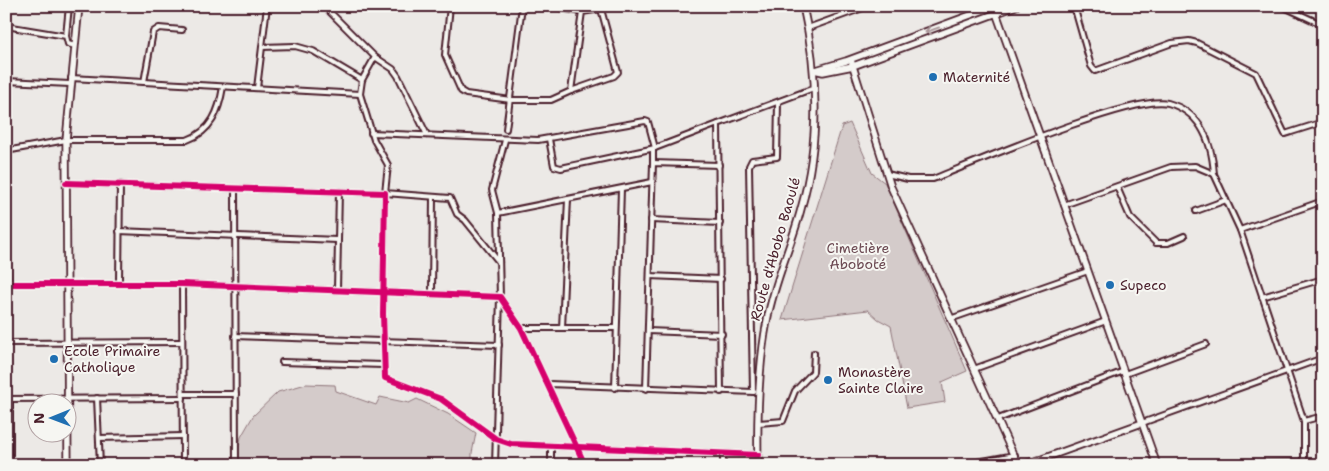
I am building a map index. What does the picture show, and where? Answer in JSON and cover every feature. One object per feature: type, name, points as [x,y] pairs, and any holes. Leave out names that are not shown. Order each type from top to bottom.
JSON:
[{"type":"street","points":[[69,6],[66,36],[68,44],[75,46]]},
{"type":"street","points":[[68,394],[66,140],[79,6]]},
{"type":"street","points":[[257,88],[267,6]]},
{"type":"street","points":[[324,6],[376,56],[393,69],[428,135]]},
{"type":"street","points":[[450,6],[445,55],[459,88],[466,94],[511,100],[551,100],[614,76],[618,72],[600,8],[582,12],[550,6]]},
{"type":"street","points":[[506,130],[522,6]]},
{"type":"street","name":"Route d'Abobo Baoulé","points":[[758,465],[759,423],[756,392],[767,320],[807,188],[812,155],[814,70],[803,6]]},
{"type":"street","points":[[808,28],[868,6]]},
{"type":"street","points":[[814,70],[823,72],[852,63],[995,8],[1016,6]]},
{"type":"street","points":[[1074,6],[1091,66],[1095,71],[1172,43],[1190,41],[1256,73],[1285,134],[1323,122]]},
{"type":"street","points":[[1282,6],[1323,25]]},
{"type":"street","points":[[887,174],[908,178],[933,179],[1041,138],[1138,105],[1156,101],[1178,106],[1198,122],[1211,148],[1214,174],[1240,230],[1304,421],[1304,464],[1157,465],[1064,206],[1041,138],[995,8]]},
{"type":"street","points":[[571,91],[582,12]]},
{"type":"street","points":[[6,26],[66,36]]},
{"type":"street","points":[[144,82],[153,32],[159,28],[182,30]]},
{"type":"street","points":[[262,47],[295,46],[313,51],[362,80]]},
{"type":"street","points":[[376,56],[362,80],[360,94],[371,133],[388,165],[385,194],[383,291],[383,365],[385,378],[441,399],[496,438],[511,444],[758,455]]},
{"type":"street","points":[[852,63],[891,187],[950,319],[1019,465],[1042,459],[1323,358]]},
{"type":"street","points":[[6,81],[144,82],[360,94]]},
{"type":"street","points":[[6,151],[66,140],[187,140],[202,131],[215,118],[220,108],[224,87]]},
{"type":"street","points":[[548,139],[552,162],[558,168],[654,148],[814,88]]},
{"type":"street","points":[[549,384],[756,392],[749,166],[752,160],[776,157],[778,103]]},
{"type":"street","points":[[371,133],[505,140],[548,139],[648,122],[654,148],[646,389]]},
{"type":"street","points":[[718,124],[722,334],[721,392]]},
{"type":"street","points":[[495,465],[500,297],[498,213],[492,190],[505,140]]},
{"type":"street","points":[[653,163],[719,166]]},
{"type":"street","points":[[1064,206],[1160,171],[1183,166],[1200,167],[1214,174]]},
{"type":"street","points":[[498,213],[652,182]]},
{"type":"street","points":[[66,183],[339,191],[434,197],[452,200],[457,214],[466,220],[499,262]]},
{"type":"street","points":[[119,282],[120,184]]},
{"type":"street","points":[[1117,187],[1130,217],[1151,240],[1156,243],[1168,243],[1184,236]]},
{"type":"street","points":[[235,189],[236,465]]},
{"type":"street","points":[[615,388],[621,189]]},
{"type":"street","points":[[337,290],[339,191]]},
{"type":"street","points":[[432,293],[434,197]]},
{"type":"street","points":[[562,328],[568,199]]},
{"type":"street","points":[[1196,211],[1226,200]]},
{"type":"street","points":[[1240,230],[1323,201]]},
{"type":"street","points":[[651,220],[720,223]]},
{"type":"street","points":[[119,231],[337,240]]},
{"type":"street","points":[[6,245],[7,284],[119,282],[500,297]]},
{"type":"street","points":[[950,319],[1088,271]]},
{"type":"street","points":[[650,276],[721,279]]},
{"type":"street","points":[[1262,297],[1323,279]]},
{"type":"street","points":[[182,284],[183,465]]},
{"type":"street","points":[[500,297],[521,328],[579,448],[585,465]]},
{"type":"street","points":[[974,369],[1106,321]]},
{"type":"street","points":[[521,328],[616,328]]},
{"type":"street","points":[[648,332],[722,334]]},
{"type":"street","points":[[235,336],[498,345]]},
{"type":"street","points":[[6,343],[182,342]]},
{"type":"street","points":[[998,419],[1206,344]]},
{"type":"street","points":[[759,423],[783,421],[795,391],[813,372],[814,353]]},
{"type":"street","points":[[282,362],[383,365]]},
{"type":"street","points":[[78,398],[236,394]]},
{"type":"street","points":[[97,398],[100,465]]},
{"type":"street","points":[[10,465],[8,399],[28,399]]},
{"type":"street","points":[[1304,421],[1323,416]]},
{"type":"street","points":[[99,438],[183,436]]},
{"type":"street","points":[[68,444],[68,465]]},
{"type":"street","points":[[551,447],[551,465]]},
{"type":"street","points":[[723,453],[723,465]]},
{"type":"street","points":[[961,465],[1015,455],[1027,464]]},
{"type":"street","points":[[1037,465],[1042,459]]},
{"type":"green space","name":"Cimetière Aboboté","points":[[850,123],[872,173],[885,183],[967,371],[942,382],[945,402],[907,408],[891,326],[878,319],[868,310],[782,320],[842,126]]},
{"type":"green space","points":[[306,384],[335,385],[336,391],[376,405],[380,397],[409,403],[417,399],[448,414],[476,433],[472,465],[236,465],[241,437],[253,416],[278,392]]},
{"type":"cycle path","points":[[66,183],[385,193],[383,314],[385,378],[441,399],[496,439],[511,444],[758,455]]},
{"type":"cycle path","points":[[6,284],[182,284],[500,297],[521,328],[585,465]]},
{"type":"place","name":"Maternité","points":[[933,77]]},
{"type":"place","name":"Supeco","points":[[1110,285]]},
{"type":"place","name":"Ecole Primaire Catholique","points":[[54,359]]},
{"type":"place","name":"Monastère Sainte Claire","points":[[828,380]]}]
